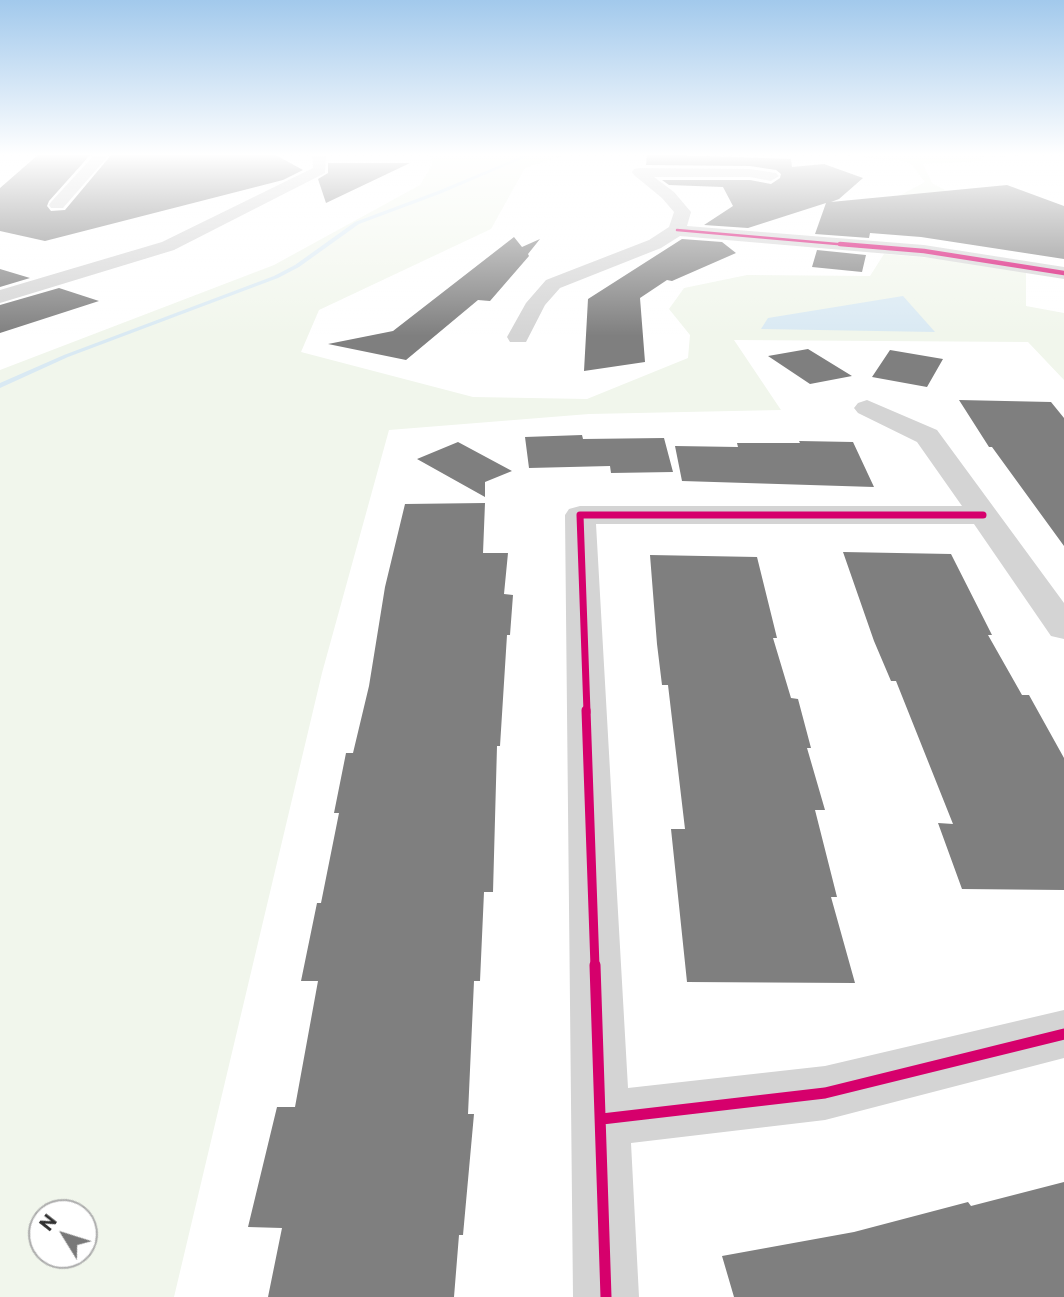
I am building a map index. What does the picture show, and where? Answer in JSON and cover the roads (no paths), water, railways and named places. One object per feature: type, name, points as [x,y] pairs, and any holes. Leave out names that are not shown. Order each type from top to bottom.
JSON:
[{"type":"street","points":[[0,297],[168,246],[231,215]]},
{"type":"street","points":[[677,230],[682,215]]},
{"type":"street","points":[[518,337],[536,303],[554,284],[655,244],[677,230],[924,251],[1064,273]]},
{"type":"street","points":[[867,408],[927,436],[1064,628]]},
{"type":"street","points":[[606,1297],[580,515],[983,515]]},
{"type":"street","points":[[602,1119],[825,1093],[1064,1034]]},
{"type":"waterway","points":[[0,386],[66,356],[276,277],[297,266],[357,223],[377,215]]}]
